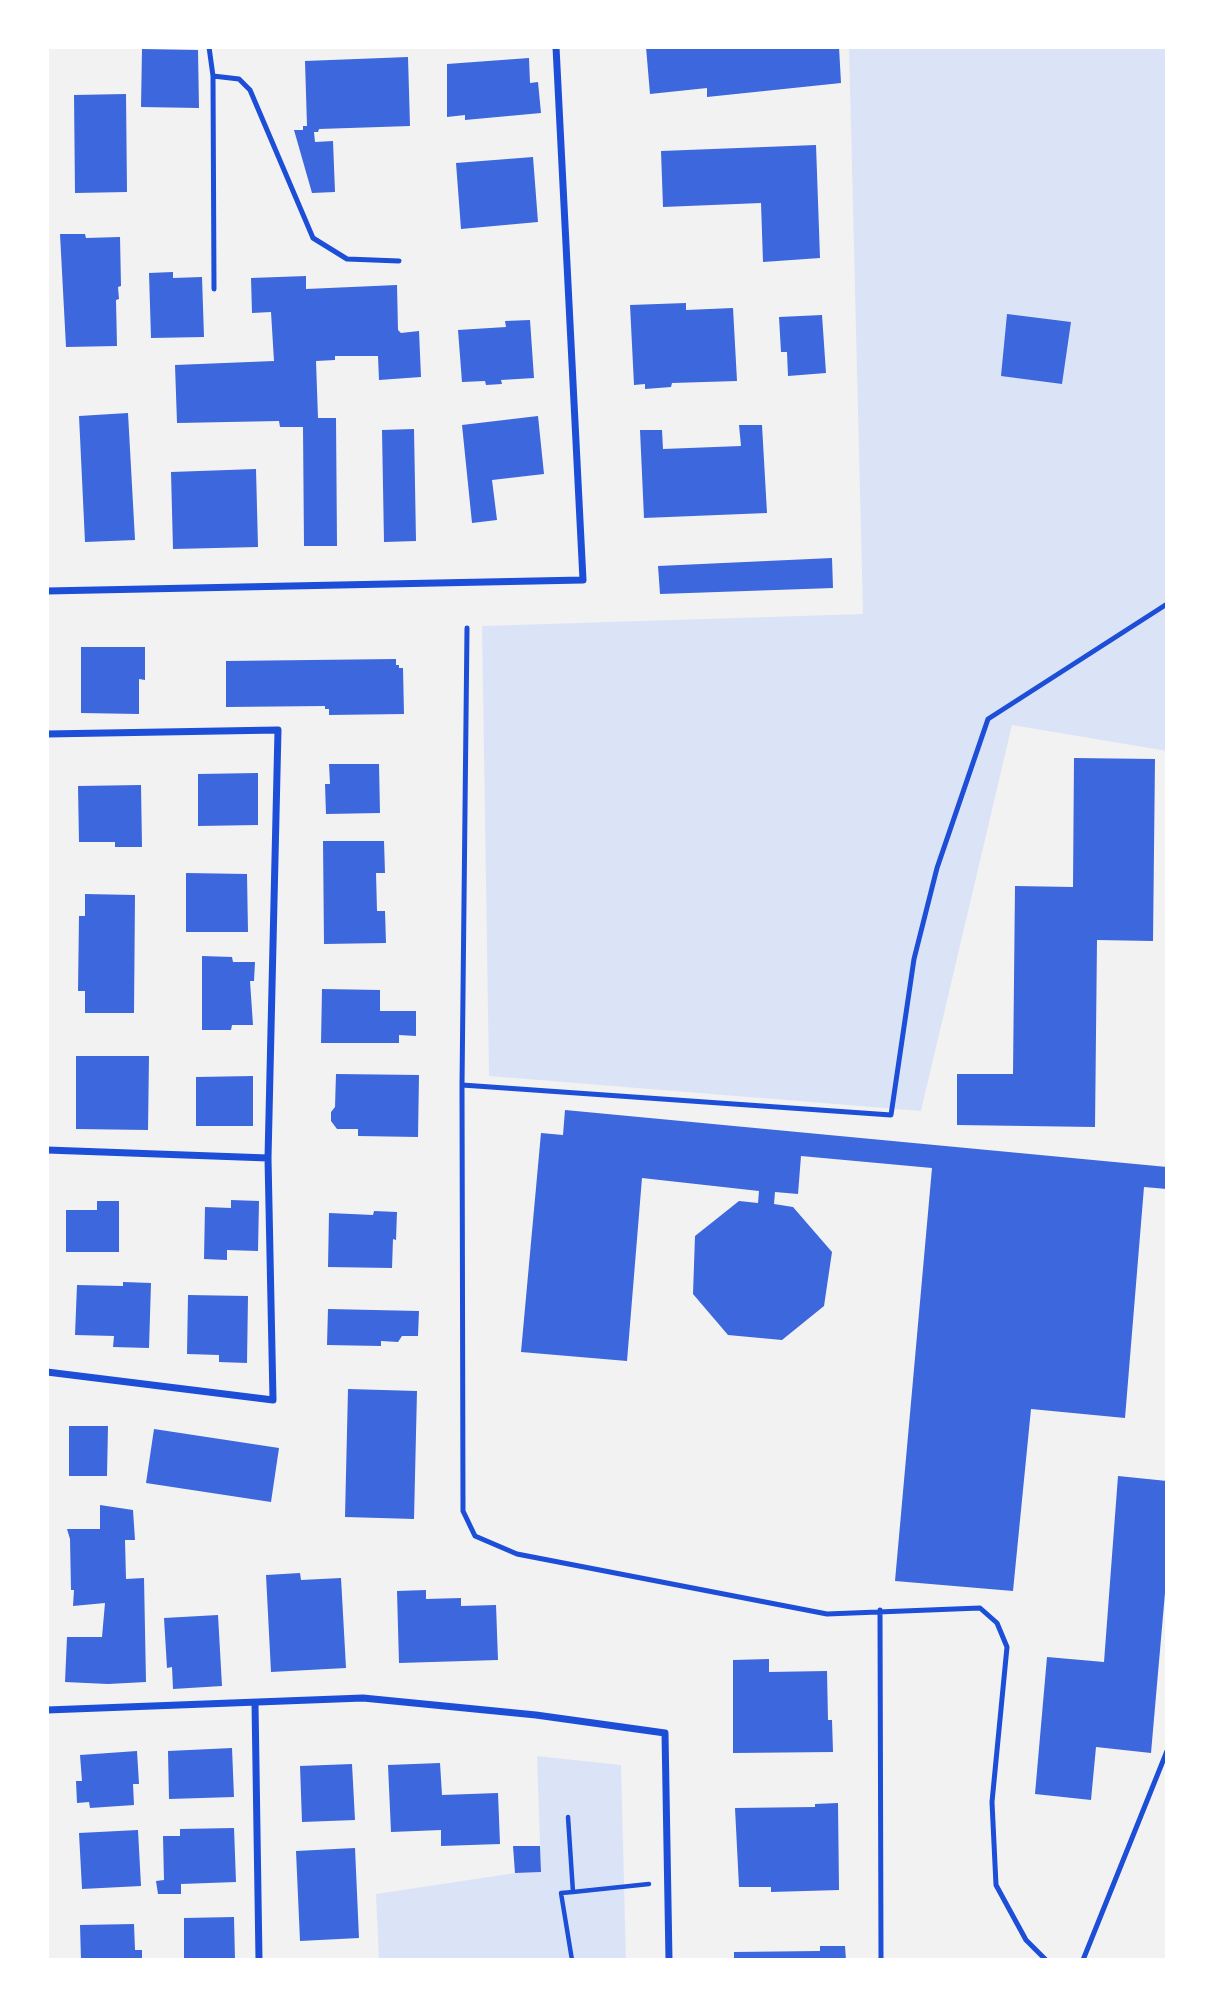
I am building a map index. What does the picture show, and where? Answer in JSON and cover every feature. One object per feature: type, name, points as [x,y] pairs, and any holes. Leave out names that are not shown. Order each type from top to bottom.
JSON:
[{"type":"street","points":[[47,591],[583,580],[556,47]]},
{"type":"street","points":[[47,734],[278,730],[268,1158],[273,1400],[47,1372]]},
{"type":"street","points":[[47,1150],[268,1158]]},
{"type":"street","points":[[47,1710],[363,1698],[536,1715],[665,1733],[668,1960]]},
{"type":"street","points":[[255,1703],[259,1960]]},
{"type":"lane","points":[[209,47],[213,76],[214,289]]},
{"type":"lane","points":[[213,76],[239,79],[250,90],[313,238],[347,259],[399,261]]},
{"type":"lane","points":[[462,1085],[891,1115],[914,959],[937,868],[988,719],[1167,604]]},
{"type":"lane","points":[[467,628],[462,1085],[463,1511],[475,1536],[517,1554],[827,1614],[980,1608],[997,1623],[1007,1647],[992,1802],[996,1885],[1026,1940],[1046,1960]]},
{"type":"lane","points":[[880,1610],[881,1960]]},
{"type":"lane","points":[[1083,1960],[1167,1751]]},
{"type":"path","points":[[568,1817],[573,1892]]},
{"type":"path","points":[[572,1960],[561,1894],[667,1883]]},
{"type":"shaded area","points":[[849,47],[1167,47],[1167,751],[1012,725],[921,1111],[489,1076],[482,626],[863,614]]},
{"type":"shaded area","points":[[537,1756],[621,1765],[626,1960],[379,1960],[376,1894],[515,1873],[541,1872]]},
{"type":"building","points":[[646,47],[839,47],[841,83],[707,97],[707,88],[650,94]]},
{"type":"building","points":[[142,49],[198,50],[199,108],[141,107]]},
{"type":"building","points":[[408,57],[410,126],[319,129],[314,132],[315,142],[333,141],[335,192],[312,193],[294,130],[303,130],[303,126],[307,126],[305,61]]},
{"type":"building","points":[[529,58],[530,83],[538,82],[541,113],[465,120],[465,115],[447,117],[447,64]]},
{"type":"building","points":[[126,94],[127,192],[75,193],[74,95]]},
{"type":"building","points":[[816,145],[820,258],[763,262],[761,203],[663,207],[661,151]]},
{"type":"building","points":[[533,157],[538,222],[461,229],[456,163]]},
{"type":"building","points":[[60,234],[85,234],[86,238],[120,237],[121,286],[118,287],[119,299],[116,300],[117,346],[66,347]]},
{"type":"building","points":[[173,272],[173,278],[202,277],[204,337],[151,338],[149,273]]},
{"type":"building","points":[[306,276],[306,289],[397,285],[398,330],[401,333],[419,331],[421,377],[379,380],[378,356],[335,356],[335,360],[316,361],[318,418],[336,418],[337,546],[304,546],[303,427],[280,427],[279,421],[177,423],[175,365],[274,361],[271,312],[252,313],[251,278]]},
{"type":"building","points":[[686,303],[686,310],[733,308],[737,381],[672,383],[671,387],[645,389],[645,384],[634,385],[630,305]]},
{"type":"building","points":[[1007,314],[1071,322],[1062,384],[1001,376]]},
{"type":"building","points":[[822,315],[826,373],[788,376],[787,352],[781,352],[779,317]]},
{"type":"building","points":[[530,320],[534,378],[501,380],[502,384],[486,385],[485,381],[462,382],[458,330],[506,327],[505,321]]},
{"type":"building","points":[[128,413],[135,540],[85,542],[79,416]]},
{"type":"building","points":[[538,416],[544,474],[492,480],[497,520],[472,523],[462,425]]},
{"type":"building","points":[[739,425],[762,425],[767,513],[644,518],[640,430],[662,430],[663,449],[741,446]]},
{"type":"building","points":[[414,429],[416,541],[384,542],[382,430]]},
{"type":"building","points":[[256,469],[258,547],[173,549],[171,472]]},
{"type":"building","points":[[832,558],[833,588],[660,594],[658,566]]},
{"type":"building","points":[[81,647],[145,647],[145,680],[139,679],[139,714],[81,713]]},
{"type":"building","points":[[396,659],[396,665],[403,668],[404,714],[329,715],[329,709],[325,709],[325,706],[226,707],[226,661]]},
{"type":"building","points":[[1074,758],[1155,759],[1153,941],[1097,940],[1095,1127],[957,1125],[957,1074],[1013,1074],[1015,886],[1073,887]]},
{"type":"building","points":[[329,764],[379,764],[380,813],[326,814],[325,784],[330,784]]},
{"type":"building","points":[[258,773],[258,825],[198,826],[198,774]]},
{"type":"building","points":[[141,785],[142,847],[115,847],[115,842],[79,842],[78,786]]},
{"type":"building","points":[[323,841],[384,841],[385,873],[376,873],[377,911],[385,911],[386,943],[324,944]]},
{"type":"building","points":[[186,873],[247,874],[248,932],[186,932]]},
{"type":"building","points":[[85,894],[135,895],[134,1013],[85,1013],[85,991],[78,991],[79,916],[85,916]]},
{"type":"building","points":[[202,956],[232,957],[233,962],[255,962],[254,981],[250,981],[253,1025],[232,1025],[231,1030],[202,1030]]},
{"type":"building","points":[[322,989],[380,990],[380,1011],[416,1011],[416,1036],[399,1035],[399,1043],[321,1043]]},
{"type":"building","points":[[76,1056],[149,1056],[148,1130],[76,1129]]},
{"type":"building","points":[[336,1074],[419,1075],[418,1137],[358,1136],[358,1129],[337,1129],[331,1121],[331,1112],[335,1107]]},
{"type":"building","points":[[253,1076],[253,1126],[196,1126],[196,1077]]},
{"type":"building","points":[[565,1110],[1167,1167],[1167,1189],[1144,1187],[1125,1418],[1031,1409],[1013,1591],[895,1581],[932,1168],[801,1156],[798,1194],[775,1192],[774,1204],[793,1207],[832,1252],[824,1306],[782,1340],[728,1335],[693,1294],[695,1236],[739,1201],[758,1203],[759,1191],[642,1178],[627,1361],[521,1352],[541,1133],[563,1135]]},
{"type":"building","points":[[231,1200],[259,1201],[258,1251],[227,1250],[227,1260],[204,1259],[205,1207],[231,1208]]},
{"type":"building","points":[[97,1201],[119,1201],[119,1252],[66,1252],[66,1210],[97,1210]]},
{"type":"building","points":[[374,1211],[397,1212],[392,1268],[328,1267],[329,1213],[373,1215]]},
{"type":"building","points":[[123,1282],[151,1283],[149,1348],[113,1347],[114,1336],[75,1335],[77,1285],[123,1286]]},
{"type":"building","points":[[188,1295],[248,1296],[247,1363],[219,1362],[219,1355],[187,1354]]},
{"type":"building","points":[[328,1309],[419,1311],[418,1336],[402,1336],[398,1342],[381,1341],[381,1346],[327,1345]]},
{"type":"building","points":[[348,1389],[417,1391],[414,1519],[345,1517]]},
{"type":"building","points":[[69,1426],[108,1426],[107,1476],[69,1476]]},
{"type":"building","points":[[154,1429],[279,1448],[271,1502],[146,1483]]},
{"type":"building","points":[[1118,1476],[1167,1481],[1167,1570],[1151,1753],[1096,1747],[1091,1800],[1035,1794],[1047,1657],[1104,1662]]},
{"type":"building","points":[[100,1505],[133,1510],[135,1540],[125,1540],[126,1579],[144,1578],[146,1682],[65,1682],[67,1637],[102,1637],[105,1603],[73,1606],[74,1590],[71,1590],[70,1539],[67,1529],[100,1529]]},
{"type":"building","points":[[300,1573],[301,1580],[341,1578],[346,1668],[271,1672],[266,1575]]},
{"type":"building","points":[[426,1590],[426,1599],[461,1598],[461,1606],[496,1605],[498,1660],[399,1663],[397,1591]]},
{"type":"building","points":[[218,1615],[222,1686],[173,1689],[172,1667],[167,1668],[164,1618]]},
{"type":"building","points":[[769,1659],[769,1672],[827,1671],[828,1720],[832,1720],[833,1752],[733,1753],[733,1660]]},
{"type":"building","points":[[232,1748],[234,1797],[169,1799],[168,1751]]},
{"type":"building","points":[[137,1751],[139,1784],[133,1784],[134,1805],[90,1808],[89,1802],[77,1803],[76,1781],[82,1781],[80,1755]]},
{"type":"building","points":[[440,1763],[442,1795],[498,1793],[500,1844],[441,1846],[441,1830],[391,1832],[388,1765]]},
{"type":"building","points":[[352,1764],[355,1820],[302,1822],[300,1766]]},
{"type":"building","points":[[838,1803],[839,1890],[771,1892],[771,1887],[739,1887],[735,1808],[815,1807],[815,1804]]},
{"type":"building","points":[[234,1828],[236,1882],[181,1884],[181,1894],[158,1894],[156,1881],[164,1880],[163,1836],[180,1836],[180,1829]]},
{"type":"building","points":[[138,1830],[141,1886],[82,1889],[79,1833]]},
{"type":"building","points":[[513,1846],[540,1846],[541,1872],[515,1873]]},
{"type":"building","points":[[355,1848],[359,1938],[300,1941],[296,1851]]},
{"type":"building","points":[[234,1917],[235,1960],[184,1960],[184,1918]]},
{"type":"building","points":[[134,1924],[135,1950],[142,1950],[142,1960],[81,1960],[80,1925]]},
{"type":"building","points":[[820,1946],[845,1946],[846,1960],[734,1960],[734,1952],[820,1951]]}]
